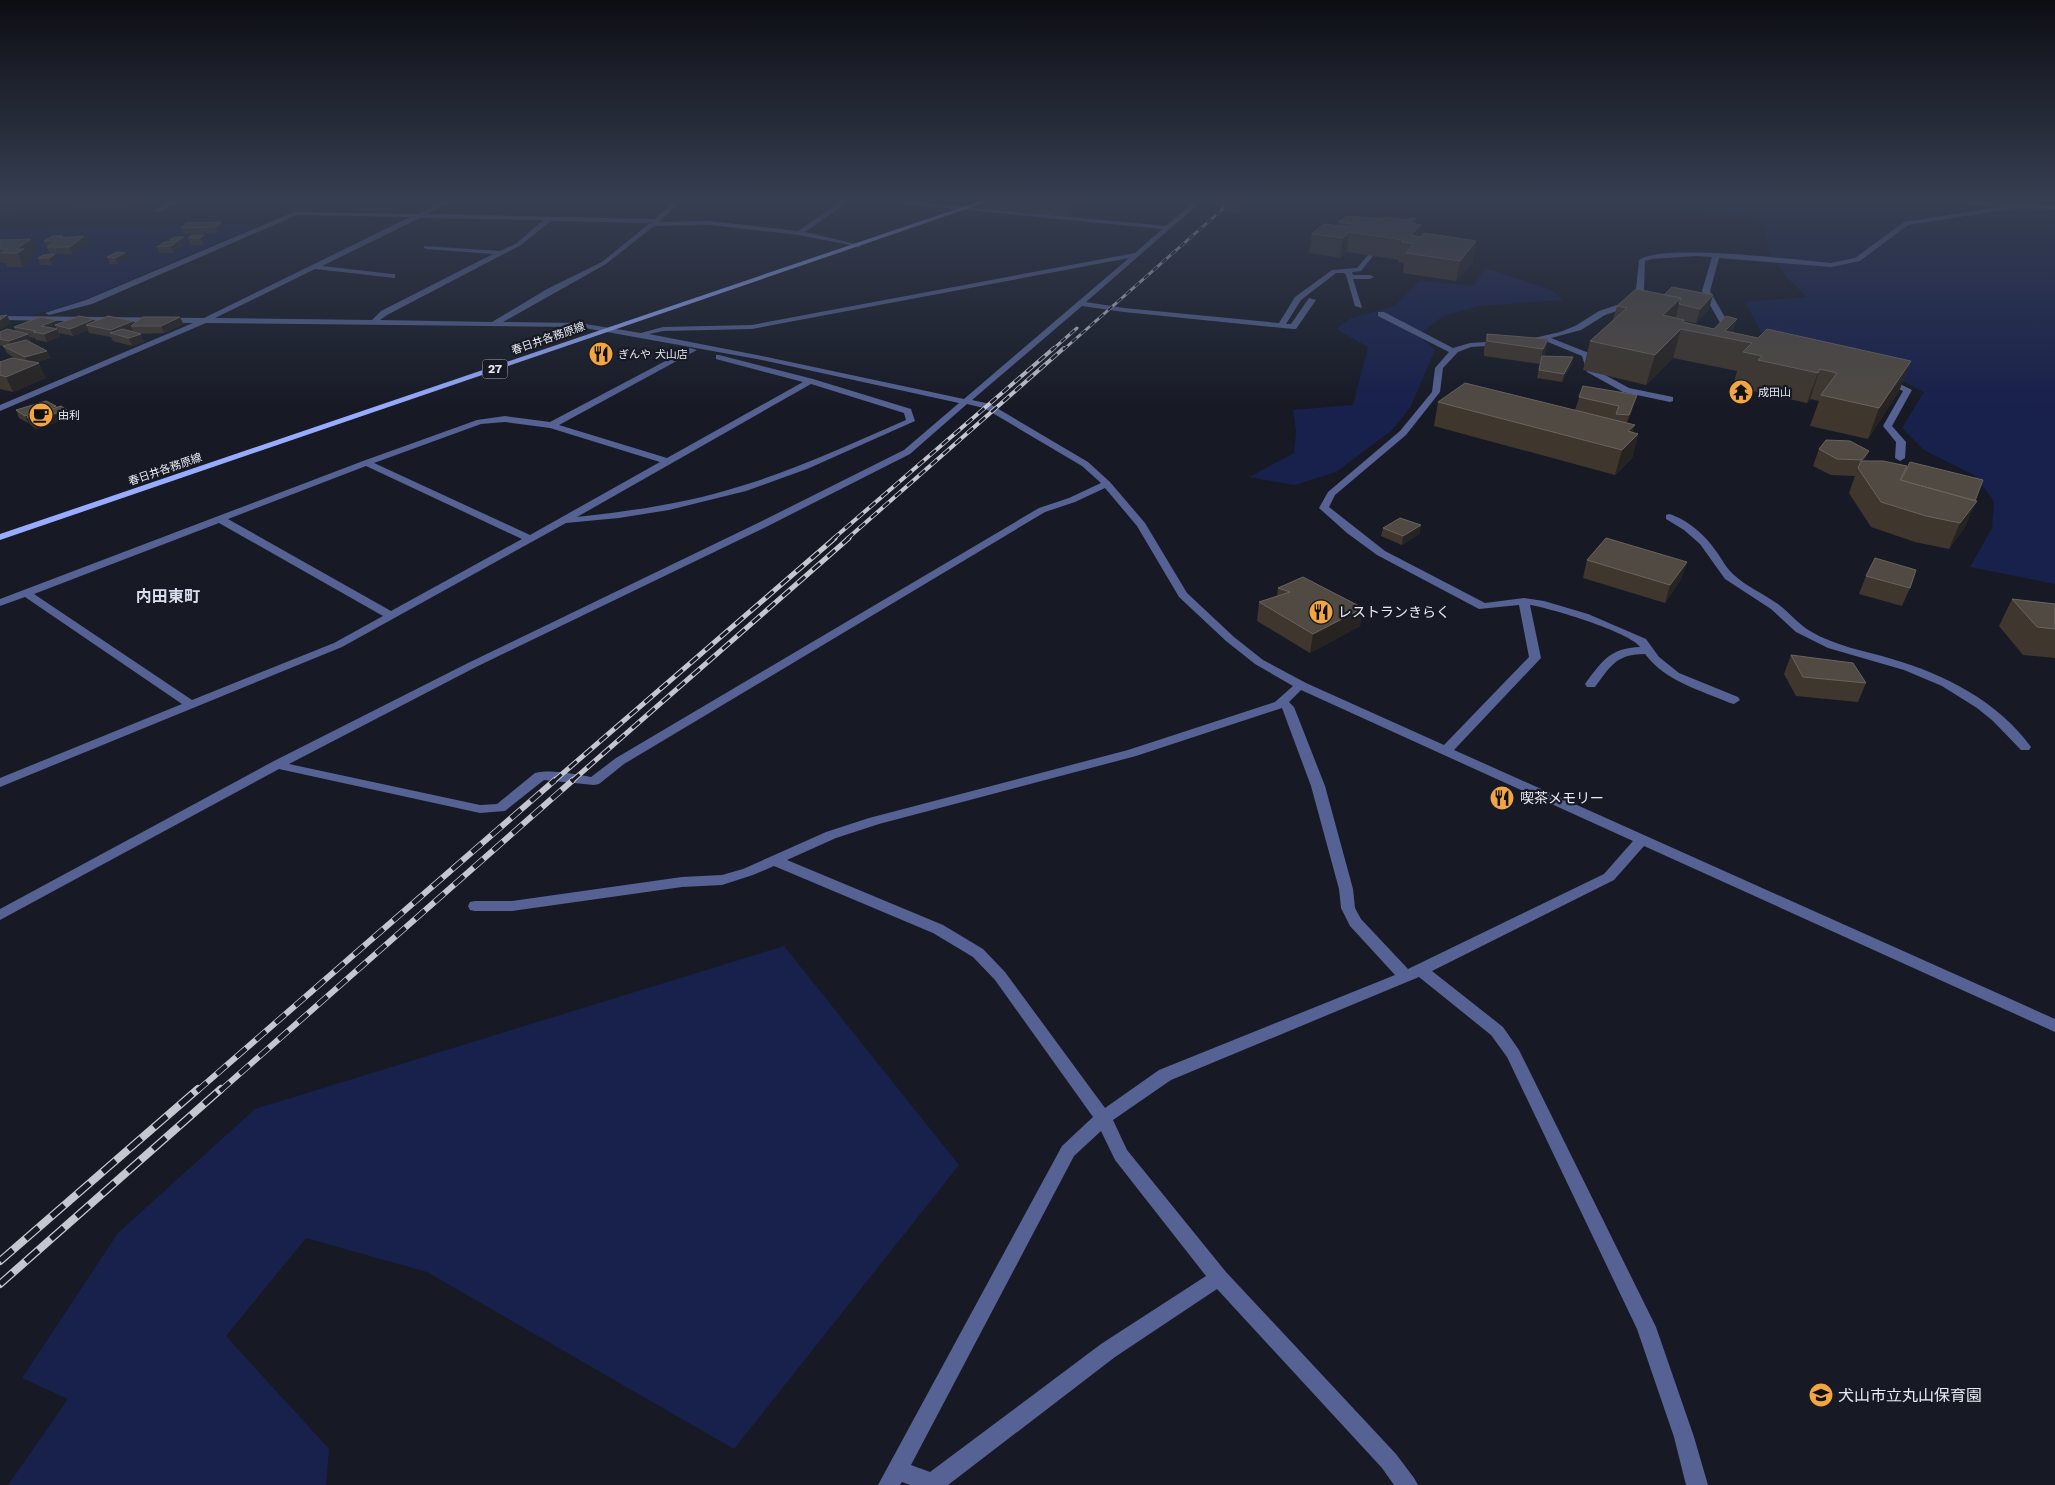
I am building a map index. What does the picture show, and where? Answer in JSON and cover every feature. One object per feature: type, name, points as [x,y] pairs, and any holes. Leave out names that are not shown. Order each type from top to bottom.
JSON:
[{"type":"main road","name":"春日井各務原線","points":[[0,537],[788,269]]},
{"type":"street","points":[[33,318],[89,302],[165,269]]},
{"type":"street","points":[[0,408],[206,320],[309,269]]},
{"type":"street","points":[[334,269],[392,276]]},
{"type":"street","points":[[374,322],[384,313],[470,269]]},
{"type":"street","points":[[495,324],[550,291],[592,269]]},
{"type":"street","points":[[640,334],[663,329],[752,327],[1057,269]]},
{"type":"street","points":[[0,915],[277,765],[472,665],[764,524],[907,452],[1120,269]]},
{"type":"street","points":[[1347,274],[1360,269]]},
{"type":"street","points":[[1642,269],[1642,278],[1636,299],[1632,303],[1602,313],[1578,328],[1545,338],[1470,345],[1454,352],[1439,368],[1436,392],[1403,433],[1331,494],[1324,508],[1381,553],[1483,607],[1524,601],[1540,603],[1584,616],[1642,641],[1655,659],[1675,675],[1734,700]]},
{"type":"street","points":[[1712,269],[1706,291],[1733,339],[1741,340]]},
{"type":"street","points":[[1282,325],[1298,299],[1334,271],[1370,278]]},
{"type":"street","points":[[1347,274],[1360,306]]},
{"type":"street","points":[[1079,303],[1124,310],[1293,327],[1312,300]]},
{"type":"street","points":[[1381,314],[1454,352]]},
{"type":"street","points":[[0,318],[579,325],[640,334],[696,348],[908,411],[911,421],[767,481],[723,494],[614,516],[563,521]]},
{"type":"street","points":[[1545,338],[1556,345],[1577,350],[1586,355],[1590,370],[1626,390],[1670,399]]},
{"type":"street","points":[[551,426],[696,348],[987,406],[1085,464],[1107,484],[1141,525],[1182,595],[1230,639],[1259,662],[1300,685],[1446,750],[1641,841],[2055,1026]]},
{"type":"street","points":[[1881,379],[1908,390],[1887,426],[1901,442],[1900,458]]},
{"type":"street","points":[[0,782],[338,645],[530,540],[810,381]]},
{"type":"street","points":[[0,603],[480,422],[505,419],[551,426],[667,461]]},
{"type":"street","points":[[366,464],[530,540]]},
{"type":"street","points":[[277,765],[480,809],[500,808],[540,776],[594,781],[620,761],[1042,510],[1072,500],[1107,484]]},
{"type":"street","points":[[1669,517],[1689,528],[1712,551],[1726,574],[1776,608],[1798,629],[1820,641],[1899,664],[1938,680],[1994,716],[2013,732],[2026,747]]},
{"type":"street","points":[[220,519],[392,616]]},
{"type":"street","points":[[26,593],[189,704]]},
{"type":"street","points":[[1446,750],[1535,658],[1524,601]]},
{"type":"street","points":[[1591,684],[1609,659],[1618,653],[1632,650],[1648,650]]},
{"type":"street","points":[[475,906],[512,906],[673,883],[722,880],[776,861],[831,835],[874,821],[1132,753],[1279,704],[1300,685]]},
{"type":"street","points":[[1282,702],[1288,707],[1318,786],[1346,889],[1348,908],[1355,922],[1413,973],[1497,1031],[1513,1054],[1646,1327],[1684,1437],[1697,1485]]},
{"type":"street","points":[[1219,1278],[1163,1311],[1077,1372],[932,1484],[893,1477],[1068,1151],[1103,1118],[1165,1075],[1413,973],[1609,877],[1641,841]]},
{"type":"street","points":[[776,861],[938,929],[978,953],[1000,976],[1103,1118],[1121,1155],[1219,1278],[1389,1461],[1407,1485]]},
{"type":"shaded area","points":[[0,269],[155,269],[60,308],[29,316],[0,316]]},
{"type":"shaded area","points":[[1484,269],[1489,269],[1549,289],[1564,300],[1479,306],[1443,316],[1418,335],[1435,350],[1410,408],[1391,431],[1336,472],[1295,485],[1249,477],[1294,453],[1296,431],[1293,410],[1353,405],[1368,347],[1336,329],[1352,318],[1395,306],[1419,281],[1474,286]]},
{"type":"shaded area","points":[[1782,269],[2055,269],[2055,584],[1970,567],[1992,528],[1994,501],[1974,475],[1924,450],[1902,428],[1924,392],[1859,359],[1761,332],[1745,302],[1807,297],[1789,280]]},
{"type":"shaded area","points":[[784,946],[959,1165],[734,1449],[427,1272],[306,1238],[226,1336],[329,1449],[326,1485],[8,1485],[68,1399],[22,1378],[118,1233],[255,1109]]},
{"type":"building","points":[[1672,287],[1713,295],[1700,309],[1679,304],[1681,298],[1664,295]]},
{"type":"building","points":[[1636,289],[1681,298],[1663,315],[1684,320],[1683,322],[1714,329],[1726,316],[1737,319],[1725,331],[1758,338],[1767,329],[1911,361],[1879,408],[1821,395],[1837,373],[1820,369],[1818,373],[1758,360],[1762,356],[1743,352],[1752,343],[1681,329],[1655,355],[1590,341],[1627,308],[1617,306]]},
{"type":"building","points":[[79,316],[94,319],[70,329],[55,325]]},
{"type":"building","points":[[108,316],[133,321],[111,330],[86,325]]},
{"type":"building","points":[[40,317],[57,320],[41,326],[57,329],[44,334],[14,327]]},
{"type":"building","points":[[143,317],[180,317],[161,326],[131,326]]},
{"type":"building","points":[[7,329],[28,334],[9,341],[0,339],[0,332]]},
{"type":"building","points":[[122,329],[141,334],[129,338],[110,333]]},
{"type":"building","points":[[1487,334],[1548,339],[1543,349],[1487,341]]},
{"type":"building","points":[[26,340],[47,351],[25,357],[3,346]]},
{"type":"building","points":[[1542,356],[1573,357],[1564,374],[1539,370]]},
{"type":"building","points":[[12,358],[39,363],[6,377],[0,375],[0,362]]},
{"type":"building","points":[[1465,383],[1635,425],[1628,431],[1638,434],[1622,450],[1438,402]]},
{"type":"building","points":[[1583,386],[1637,395],[1629,415],[1616,414],[1619,406],[1579,397]]},
{"type":"building","points":[[46,401],[56,406],[25,416],[16,410]]},
{"type":"building","points":[[61,406],[67,410],[33,420],[27,417]]},
{"type":"building","points":[[1826,440],[1850,441],[1869,451],[1862,460],[1837,459],[1819,449]]},
{"type":"building","points":[[1861,461],[1883,461],[1907,466],[1900,480],[1977,501],[1960,523],[1926,516],[1881,502],[1858,468]]},
{"type":"building","points":[[1910,462],[1983,480],[1975,501],[1901,480]]},
{"type":"building","points":[[1400,518],[1421,525],[1403,536],[1383,528]]},
{"type":"building","points":[[1606,538],[1687,562],[1670,585],[1587,560]]},
{"type":"building","points":[[1875,558],[1916,570],[1910,588],[1866,576]]},
{"type":"building","points":[[1303,577],[1363,608],[1313,634],[1259,602],[1290,592],[1278,588]]},
{"type":"building","points":[[2012,599],[2055,604],[2055,629],[2037,627]]},
{"type":"building","points":[[1791,655],[1853,663],[1866,683],[1803,677]]},
{"type":"railway","points":[[1063,350],[1154,269]]},
{"type":"railway","points":[[1052,350],[1077,328]]},
{"type":"railway","points":[[833,539],[1054,348]]},
{"type":"railway","points":[[847,539],[1064,348]]},
{"type":"railway","points":[[554,781],[835,538]]},
{"type":"railway","points":[[572,781],[849,538]]},
{"type":"railway","points":[[197,1091],[555,780]]},
{"type":"railway","points":[[220,1091],[573,780]]},
{"type":"railway","points":[[0,1261],[198,1089]]},
{"type":"railway","points":[[0,1284],[221,1089]]},
{"type":"place","name":"ぎんや 犬山店","points":[[601,354]]},
{"type":"place","name":"成田山","points":[[1741,392]]},
{"type":"place","name":"由利","points":[[41,415]]},
{"type":"place","name":"レストランきらく","points":[[1321,612]]},
{"type":"place","name":"喫茶メモリー","points":[[1502,798]]},
{"type":"place","name":"犬山市立丸山保育園","points":[[1821,1395]]},
{"type":"district","name":"内田東町","points":[[168,596]]}]
